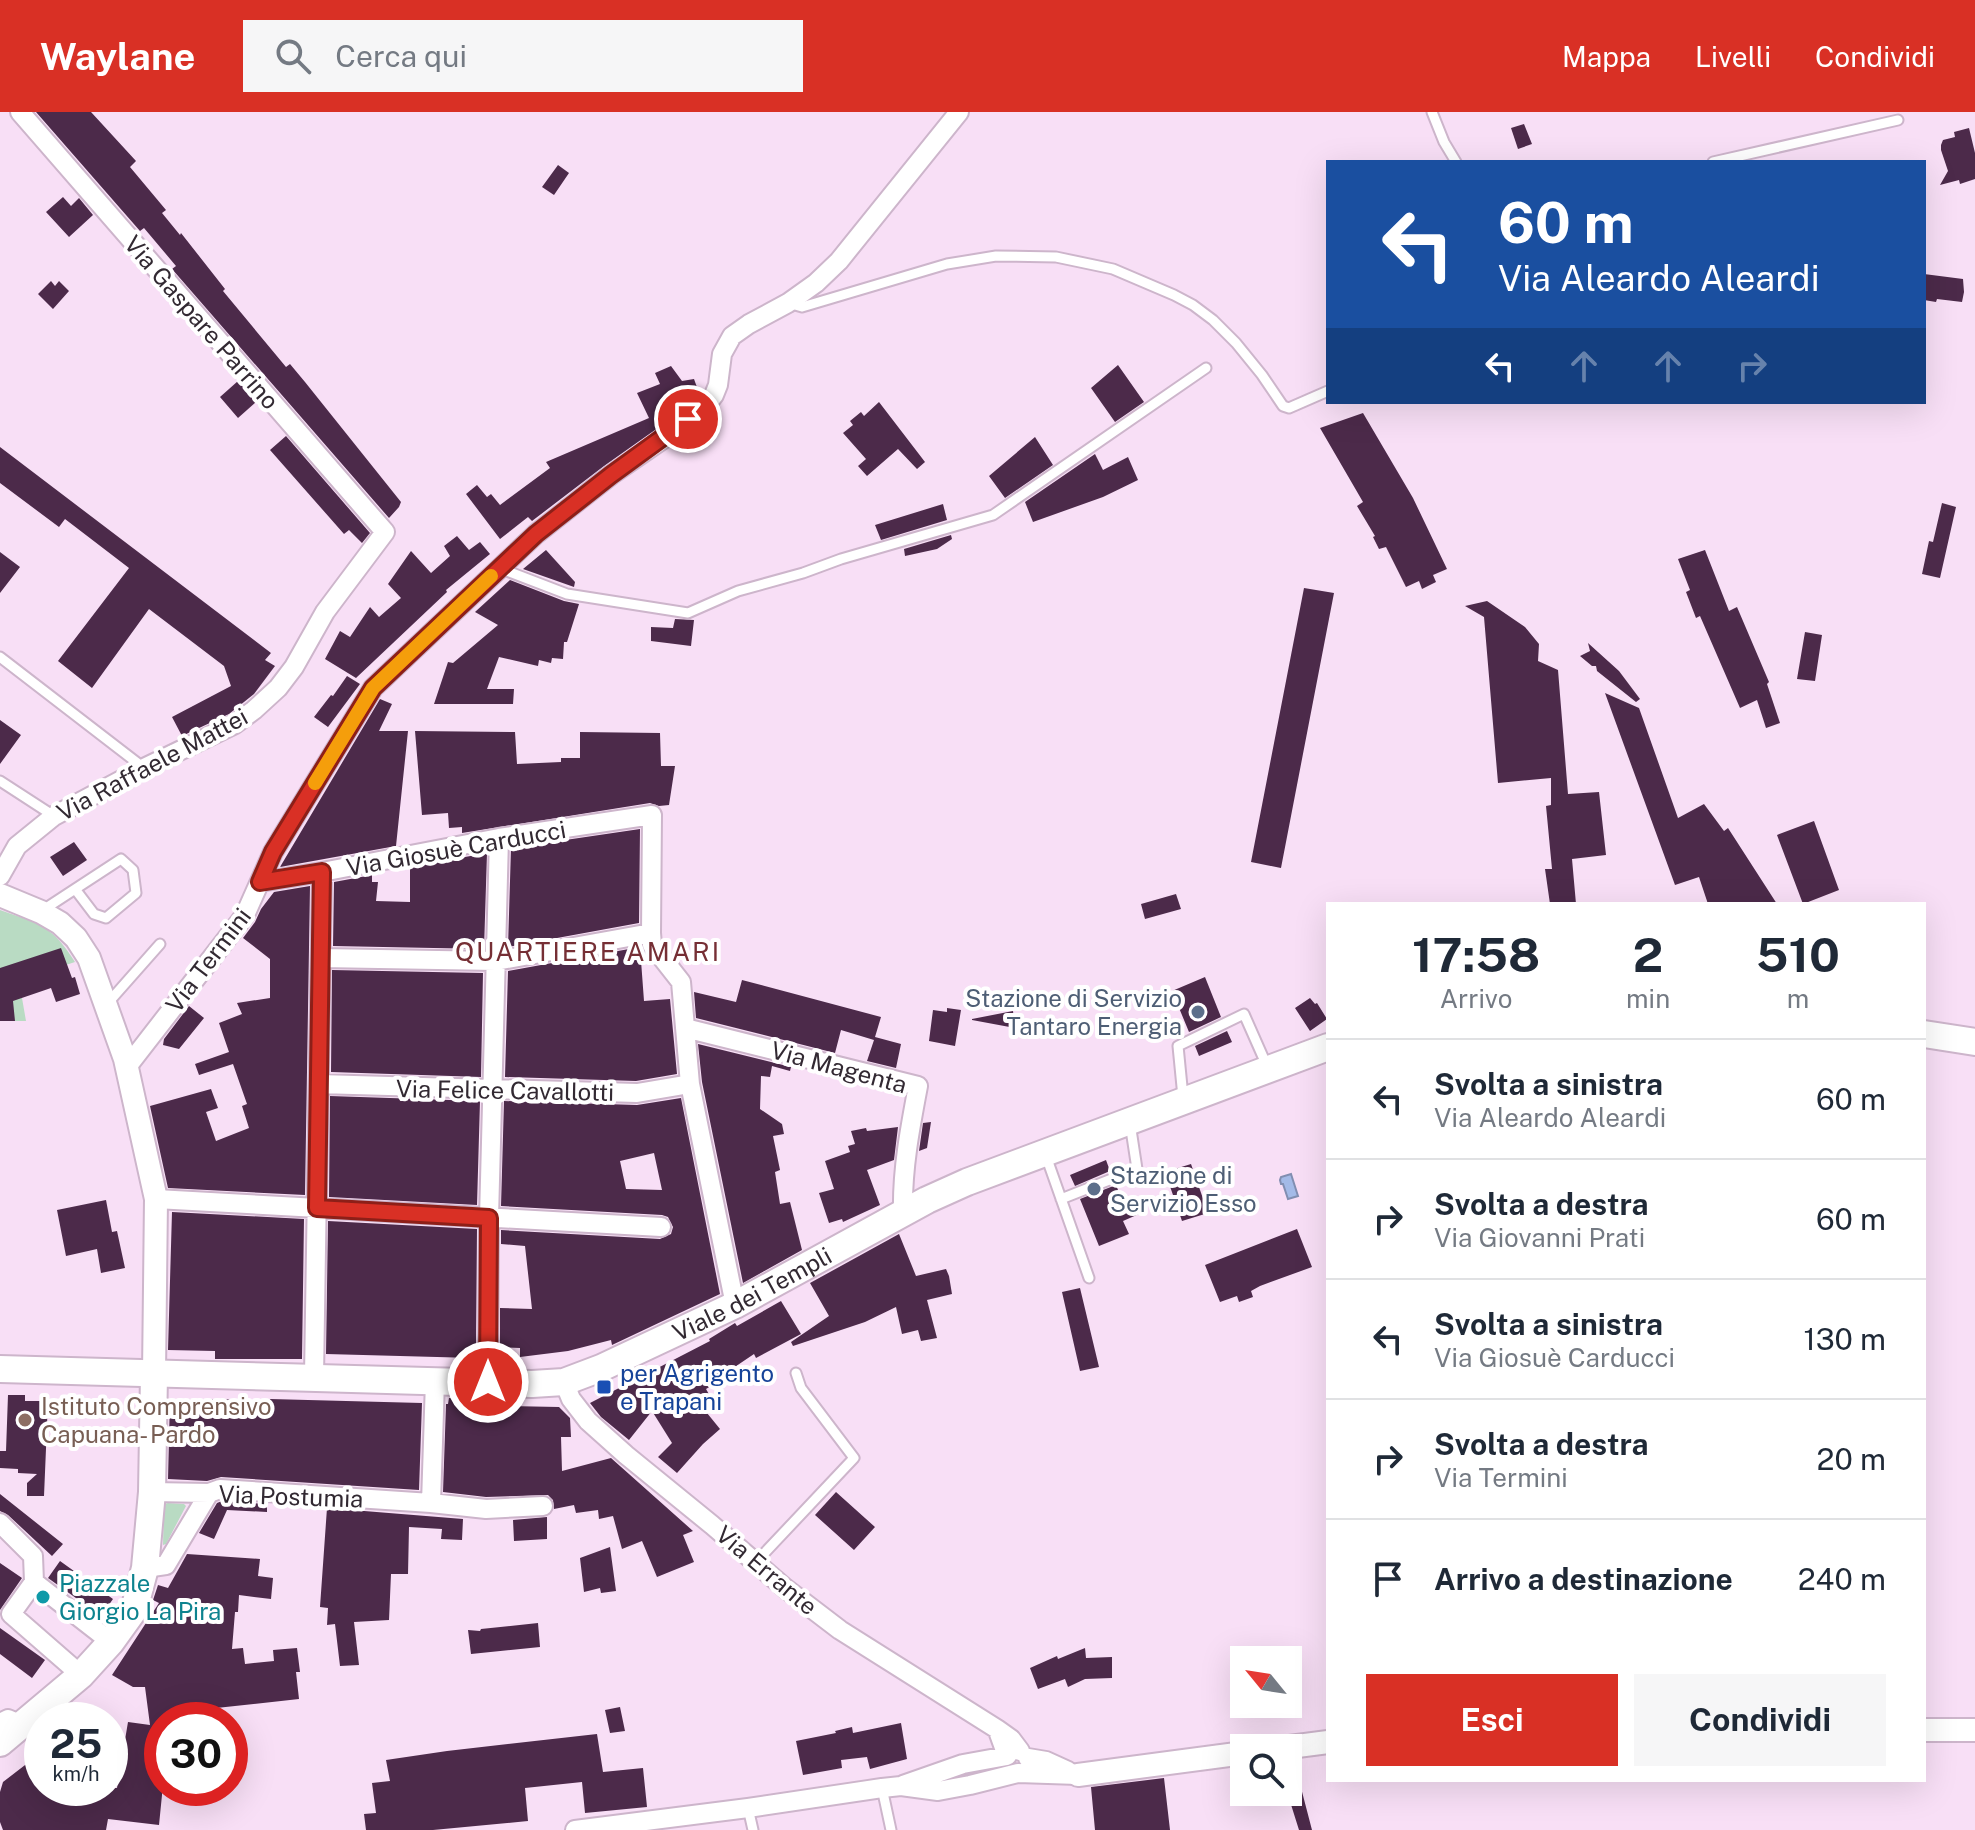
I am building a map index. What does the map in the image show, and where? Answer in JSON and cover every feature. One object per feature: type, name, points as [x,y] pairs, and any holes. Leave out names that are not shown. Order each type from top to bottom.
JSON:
[{"type":"main road","points":[[1926,1034],[1975,1042]]},
{"type":"main road","name":"Viale dei Templi","points":[[0,1369],[532,1384],[564,1382],[601,1368],[735,1305],[903,1212],[967,1182],[1326,1048]]},
{"type":"main road","points":[[0,1743],[11,1724],[81,1675],[134,1610],[145,1568],[152,1492],[154,1374]]},
{"type":"street","name":"Via Gaspare Parrino","points":[[20,112],[385,532]]},
{"type":"street","points":[[788,303],[839,261],[959,112]]},
{"type":"street","name":"Via Termini","points":[[127,1067],[245,915],[273,852],[373,688],[548,524],[707,404],[718,385],[722,354],[732,336],[788,303]]},
{"type":"street","name":"Via Raffaele Mattei","points":[[0,876],[17,846],[54,816],[235,724],[254,710],[278,688],[294,667],[325,612],[385,532]]},
{"type":"street","name":"Via Giosuè Carducci","points":[[260,882],[499,838],[652,815],[651,933]]},
{"type":"street","points":[[488,1382],[499,838]]},
{"type":"street","points":[[314,1376],[322,872]]},
{"type":"street","points":[[0,895],[41,912],[60,923],[76,938],[89,958],[107,1004],[127,1067],[156,1199],[154,1374]]},
{"type":"street","points":[[321,958],[496,961],[651,933],[652,945],[681,982],[690,1084],[735,1305]]},
{"type":"street","name":"Via Magenta","points":[[685,1028],[918,1086],[902,1188],[903,1212]]},
{"type":"street","name":"Via Felice Cavallotti","points":[[319,1084],[637,1093],[690,1084]]},
{"type":"street","points":[[156,1199],[661,1227]]},
{"type":"street","points":[[431,1503],[435,1381]]},
{"type":"street","name":"Via Errante","points":[[564,1382],[571,1399],[588,1421],[755,1563],[840,1630],[997,1729],[1018,1760]]},
{"type":"street","name":"Via Postumia","points":[[152,1492],[209,1493],[220,1489],[486,1509],[543,1506]]},
{"type":"street","points":[[145,1568],[166,1565],[209,1493]]},
{"type":"street","points":[[0,1523],[33,1556],[34,1582],[11,1614],[81,1675]]},
{"type":"street","points":[[34,1582],[111,1642]]},
{"type":"street","points":[[1926,1730],[1975,1730]]},
{"type":"street","points":[[1302,1745],[1326,1742]]},
{"type":"street","points":[[575,1830],[901,1786],[963,1764],[1018,1760],[1078,1775],[1230,1755]]},
{"type":"lane","points":[[1432,112],[1455,160]]},
{"type":"lane","points":[[1722,160],[1898,120]]},
{"type":"lane","points":[[788,303],[802,307],[947,264],[996,256],[1056,257],[1113,269],[1193,305],[1236,343],[1283,406],[1289,408],[1326,392]]},
{"type":"lane","points":[[499,568],[567,594],[688,613],[738,591],[993,515],[1206,368]]},
{"type":"lane","points":[[0,657],[144,768]]},
{"type":"lane","points":[[0,781],[54,816]]},
{"type":"lane","points":[[41,912],[75,889],[121,859],[133,870],[136,893],[106,918],[94,914],[75,889]]},
{"type":"lane","points":[[107,1004],[160,944]]},
{"type":"lane","points":[[1184,1100],[1178,1046],[1244,1014],[1269,1069]]},
{"type":"lane","points":[[1061,1199],[1137,1169],[1130,1120]]},
{"type":"lane","points":[[1045,1152],[1089,1278]]},
{"type":"lane","points":[[755,1563],[854,1458],[801,1388],[796,1373]]},
{"type":"lane","points":[[882,1788],[891,1830]]},
{"type":"lane","points":[[748,1808],[753,1830]]},
{"type":"green space","points":[[0,910],[44,927],[59,940],[75,962],[17,981],[26,1021],[0,1021]]},
{"type":"green space","points":[[164,1504],[186,1506],[163,1545]]},
{"type":"water","points":[[1291,1174],[1298,1196],[1288,1199],[1280,1180]]},
{"type":"building","points":[[36,112],[91,112],[136,161],[130,167],[166,210],[162,213],[225,289],[223,291],[286,367],[290,364],[401,502],[389,518],[172,269],[176,266],[144,228],[140,231]]},
{"type":"building","points":[[1524,124],[1532,144],[1518,149],[1511,128]]},
{"type":"building","points":[[1969,128],[1975,153],[1975,179],[1940,185],[1948,171],[1941,150],[1943,140],[1955,137],[1954,132]]},
{"type":"building","points":[[558,165],[569,173],[554,195],[542,187]]},
{"type":"building","points":[[63,197],[71,206],[79,198],[93,215],[69,237],[46,212]]},
{"type":"building","points":[[1926,274],[1963,279],[1962,302],[1937,299],[1936,302],[1926,300]]},
{"type":"building","points":[[51,281],[55,286],[59,281],[69,291],[53,309],[38,294]]},
{"type":"building","points":[[1118,365],[1144,402],[1115,422],[1091,388]]},
{"type":"building","points":[[671,366],[682,381],[694,379],[699,393],[690,396],[692,401],[532,521],[528,517],[500,539],[466,494],[477,485],[487,497],[491,494],[500,505],[550,468],[546,462],[649,418],[637,393],[660,384],[655,373]]},
{"type":"building","points":[[238,381],[256,402],[238,418],[220,397]]},
{"type":"building","points":[[879,402],[925,462],[917,469],[898,449],[867,476],[858,466],[866,459],[843,433],[853,425],[850,421],[861,412],[864,416]]},
{"type":"building","points":[[1363,413],[1413,498],[1447,569],[1433,575],[1436,582],[1422,589],[1419,581],[1406,587],[1386,547],[1379,549],[1357,506],[1363,502],[1320,428]]},
{"type":"building","points":[[286,436],[370,533],[362,543],[349,530],[344,534],[270,450]]},
{"type":"building","points":[[1035,437],[1053,465],[1005,498],[989,476]]},
{"type":"building","points":[[0,447],[271,653],[265,660],[275,666],[254,694],[229,714],[182,736],[172,717],[231,686],[224,666],[149,609],[92,688],[58,661],[129,568],[65,519],[59,527],[0,483]]},
{"type":"building","points":[[1095,454],[1103,470],[1128,457],[1138,480],[1103,497],[1033,522],[1025,502]]},
{"type":"building","points":[[1942,503],[1956,507],[1940,578],[1922,574]]},
{"type":"building","points":[[943,504],[947,520],[881,540],[875,525]]},
{"type":"building","points":[[951,535],[952,539],[937,549],[905,556],[904,549]]},
{"type":"building","points":[[457,536],[469,550],[480,542],[490,554],[446,590],[356,678],[325,659],[340,631],[350,637],[370,607],[379,617],[401,598],[388,584],[411,551],[431,573],[450,556],[444,546]]},
{"type":"building","points":[[546,550],[575,582],[574,587],[523,569]]},
{"type":"building","points":[[1705,550],[1729,611],[1737,607],[1769,682],[1767,684],[1780,723],[1766,728],[1757,700],[1740,708],[1700,616],[1696,618],[1686,592],[1690,590],[1678,559]]},
{"type":"building","points":[[0,552],[20,567],[0,593]]},
{"type":"building","points":[[510,580],[579,604],[567,642],[564,642],[563,659],[552,658],[551,663],[539,660],[538,666],[499,657],[487,689],[514,689],[513,704],[434,704],[448,662],[453,663],[498,625],[475,612]]},
{"type":"building","points":[[1304,588],[1334,593],[1281,868],[1251,862]]},
{"type":"building","points":[[1487,601],[1525,627],[1539,644],[1538,661],[1558,670],[1568,794],[1599,792],[1606,855],[1572,859],[1576,902],[1550,902],[1545,869],[1552,869],[1546,806],[1551,805],[1551,778],[1498,783],[1484,617],[1465,606]]},
{"type":"building","points":[[675,619],[694,620],[691,646],[651,641],[651,627],[673,628]]},
{"type":"building","points":[[1805,632],[1822,635],[1815,681],[1797,679]]},
{"type":"building","points":[[1588,643],[1619,671],[1640,699],[1636,702],[1597,671],[1596,666],[1580,656],[1590,651]]},
{"type":"building","points":[[347,676],[360,684],[328,727],[314,717]]},
{"type":"building","points":[[1605,693],[1639,708],[1678,818],[1704,804],[1724,831],[1728,828],[1776,902],[1707,902],[1699,877],[1675,885]]},
{"type":"building","points":[[380,699],[392,704],[379,731],[408,731],[396,846],[280,867]]},
{"type":"building","points":[[0,720],[21,735],[0,764]]},
{"type":"building","points":[[415,731],[515,732],[517,764],[580,758],[580,732],[660,733],[661,766],[675,766],[669,805],[650,803],[462,833],[462,827],[449,828],[448,813],[422,815]]},
{"type":"building","points":[[1814,821],[1839,890],[1802,902],[1777,835]]},
{"type":"building","points":[[640,829],[639,923],[508,947],[511,848]]},
{"type":"building","points":[[74,842],[87,860],[63,876],[50,857]]},
{"type":"building","points":[[487,853],[484,949],[333,946],[334,882],[372,875],[372,882],[378,882],[376,901],[410,902],[410,867]]},
{"type":"building","points":[[310,886],[305,1195],[168,1188],[150,1106],[211,1089],[218,1108],[206,1112],[216,1141],[249,1128],[242,1106],[247,1104],[233,1064],[199,1075],[195,1064],[229,1052],[219,1023],[242,1014],[237,1003],[270,998],[270,959],[243,938],[261,909],[274,892]]},
{"type":"building","points":[[1176,894],[1181,909],[1145,919],[1141,904]]},
{"type":"building","points":[[640,947],[644,1001],[670,999],[677,1074],[636,1081],[505,1077],[508,971]]},
{"type":"building","points":[[61,948],[80,994],[56,1002],[51,988],[13,1001],[15,1021],[0,1021],[0,968]]},
{"type":"building","points":[[332,970],[483,973],[481,1077],[331,1072]]},
{"type":"building","points":[[1205,977],[1221,1017],[1189,1032],[1172,991]]},
{"type":"building","points":[[742,980],[881,1017],[875,1037],[901,1044],[896,1068],[867,1061],[874,1040],[841,1030],[835,1053],[696,1018],[694,992],[736,1002]]},
{"type":"building","points":[[1310,998],[1317,1003],[1326,1020],[1310,1031],[1295,1008]]},
{"type":"building","points":[[189,1006],[204,1018],[179,1049],[163,1045],[164,1039]]},
{"type":"building","points":[[947,1008],[961,1010],[955,1046],[929,1041],[933,1010],[947,1012]]},
{"type":"building","points":[[1013,1011],[1015,1028],[972,1020],[972,1019]]},
{"type":"building","points":[[1227,1031],[1232,1042],[1199,1056],[1195,1046]]},
{"type":"building","points":[[698,1044],[791,1067],[790,1071],[772,1066],[770,1077],[761,1076],[760,1109],[782,1124],[784,1134],[773,1136],[780,1170],[775,1172],[780,1204],[790,1202],[802,1250],[743,1283],[702,1082]]},
{"type":"building","points":[[330,1096],[480,1101],[477,1205],[329,1197]]},
{"type":"building","points":[[681,1098],[720,1294],[612,1345],[611,1340],[568,1351],[520,1357],[520,1348],[500,1347],[500,1308],[532,1309],[525,1246],[501,1244],[501,1230],[660,1239],[671,1234],[673,1227],[668,1217],[662,1215],[501,1206],[504,1101],[637,1105]],"holes":[[[654,1153],[662,1190],[626,1189],[620,1161]]]},
{"type":"building","points":[[931,1122],[927,1148],[919,1151],[923,1123]]},
{"type":"building","points":[[898,1127],[894,1160],[867,1170],[880,1205],[843,1222],[842,1219],[829,1223],[819,1193],[834,1189],[825,1161],[850,1152],[848,1146],[855,1144],[851,1131]]},
{"type":"building","points":[[1106,1160],[1110,1171],[1075,1186],[1070,1175]]},
{"type":"building","points":[[1191,1164],[1208,1213],[1182,1221],[1165,1172]]},
{"type":"building","points":[[1116,1185],[1124,1205],[1133,1200],[1139,1214],[1123,1221],[1129,1234],[1099,1246],[1080,1199]]},
{"type":"building","points":[[106,1200],[112,1232],[117,1231],[125,1268],[101,1273],[97,1249],[66,1256],[57,1210]]},
{"type":"building","points":[[172,1212],[304,1219],[302,1359],[215,1359],[215,1351],[168,1350]]},
{"type":"building","points":[[328,1221],[477,1229],[474,1358],[326,1354]]},
{"type":"building","points":[[1297,1229],[1312,1267],[1260,1286],[1251,1291],[1253,1297],[1239,1302],[1237,1296],[1220,1302],[1205,1265]]},
{"type":"building","points":[[899,1234],[916,1276],[946,1269],[949,1276],[952,1294],[927,1300],[937,1338],[921,1341],[918,1330],[902,1334],[896,1307],[865,1322],[793,1346],[791,1342],[829,1316],[810,1283]]},
{"type":"building","points":[[1080,1288],[1099,1367],[1080,1371],[1062,1292]]},
{"type":"building","points":[[781,1301],[801,1334],[756,1358],[754,1354],[706,1389],[715,1405],[707,1413],[720,1429],[677,1473],[658,1457],[672,1443],[652,1411],[629,1440],[601,1417],[590,1403],[710,1341],[735,1323],[737,1326]]},
{"type":"building","points":[[8,1395],[25,1395],[25,1401],[48,1401],[44,1496],[27,1496],[27,1483],[37,1474],[0,1468],[0,1451],[6,1451]]},
{"type":"building","points":[[449,1398],[464,1398],[464,1405],[559,1407],[570,1418],[571,1437],[561,1437],[562,1471],[611,1458],[693,1531],[683,1535],[694,1562],[657,1577],[642,1541],[622,1549],[613,1516],[599,1519],[598,1510],[576,1513],[574,1505],[554,1509],[553,1500],[548,1495],[486,1497],[443,1492],[446,1404]]},
{"type":"building","points":[[170,1399],[422,1403],[419,1490],[221,1477],[207,1481],[168,1479]]},
{"type":"building","points":[[836,1492],[875,1527],[854,1550],[815,1515]]},
{"type":"building","points":[[0,1494],[63,1544],[52,1556],[0,1511]]},
{"type":"building","points":[[217,1503],[267,1504],[267,1512],[227,1510],[214,1539],[199,1533]]},
{"type":"building","points":[[327,1508],[463,1519],[462,1540],[441,1539],[442,1529],[409,1527],[408,1574],[391,1574],[389,1620],[354,1622],[359,1665],[340,1666],[335,1624],[327,1625],[328,1608],[320,1607]]},
{"type":"building","points":[[547,1517],[547,1539],[514,1541],[513,1520]]},
{"type":"building","points":[[610,1547],[616,1591],[601,1593],[600,1588],[584,1592],[580,1558]]},
{"type":"building","points":[[187,1554],[260,1559],[258,1576],[273,1578],[271,1599],[239,1595],[232,1649],[243,1648],[245,1664],[274,1661],[273,1650],[297,1648],[299,1699],[248,1705],[248,1702],[147,1702],[145,1687],[133,1687],[112,1675],[159,1603],[153,1600],[158,1585],[168,1588]]},
{"type":"building","points":[[60,1561],[113,1599],[101,1616],[48,1578]]},
{"type":"building","points":[[0,1563],[22,1578],[0,1610]]},
{"type":"building","points":[[538,1623],[540,1647],[471,1654],[468,1630]]},
{"type":"building","points":[[0,1628],[45,1660],[32,1678],[0,1654]]},
{"type":"building","points":[[1085,1648],[1086,1658],[1112,1657],[1112,1678],[1085,1679],[1068,1687],[1065,1679],[1038,1689],[1030,1668]]},
{"type":"building","points":[[620,1707],[625,1731],[610,1733],[605,1710]]},
{"type":"building","points":[[128,1722],[144,1724],[144,1806],[161,1806],[159,1825],[108,1819],[106,1830],[3,1830],[0,1792],[3,1782],[24,1766],[24,1806],[128,1806]]},
{"type":"building","points":[[901,1723],[907,1759],[870,1769],[867,1757],[841,1760],[842,1768],[803,1775],[796,1741],[852,1727],[853,1733]]},
{"type":"building","points":[[597,1734],[603,1772],[643,1768],[647,1807],[585,1813],[582,1782],[525,1788],[528,1821],[433,1830],[366,1830],[364,1814],[376,1813],[372,1783],[390,1781],[386,1760]]},
{"type":"building","points":[[1164,1778],[1170,1830],[1095,1830],[1091,1787]]},
{"type":"building","points":[[1302,1792],[1312,1830],[1299,1830],[1291,1806],[1302,1806]]},
{"type":"slow traffic","points":[[315,783],[373,688],[491,576]]},
{"type":"place","name":"Stazione di Servizio Tantaro Energia","points":[[1198,1012]]},
{"type":"place","name":"Stazione di Servizio Esso","points":[[1094,1189]]},
{"type":"place","name":"per Agrigento e Trapani","points":[[604,1387]]},
{"type":"place","name":"Istituto Comprensivo Capuana- Pardo","points":[[25,1420]]},
{"type":"place","name":"Piazzale Giorgio La Pira","points":[[43,1597]]},
{"type":"district","name":"QUARTIERE AMARI","points":[[588,951]]},
{"type":"route","points":[[488,1382],[489,1218],[317,1208],[322,872],[260,882],[273,852],[373,688],[536,534],[688,419]]}]
